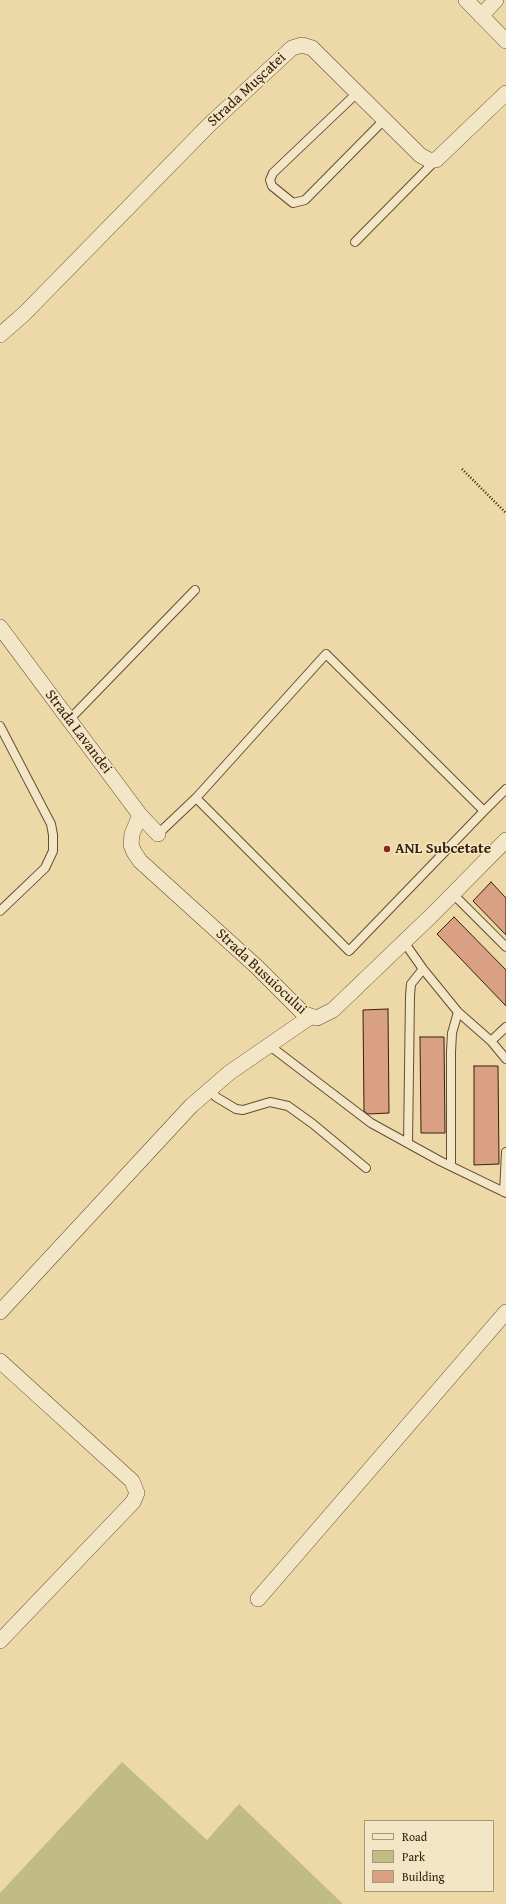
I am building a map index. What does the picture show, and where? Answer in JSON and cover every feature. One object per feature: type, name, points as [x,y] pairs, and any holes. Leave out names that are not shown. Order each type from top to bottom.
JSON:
[{"type":"street","points":[[466,0],[506,41]]},
{"type":"street","points":[[481,16],[496,0]]},
{"type":"street","name":"Strada Mușcatei","points":[[0,335],[24,314],[210,124],[292,48],[302,45],[312,48],[420,155],[429,160],[436,160]]},
{"type":"street","points":[[436,160],[506,94]]},
{"type":"street","name":"Strada Lavandei","points":[[0,627],[140,815],[158,834]]},
{"type":"street","name":"Strada Busuiocului","points":[[140,815],[132,834],[131,845],[140,861],[257,967],[304,1014],[317,1018],[332,1010],[503,848]]},
{"type":"street","points":[[0,1312],[186,1112],[229,1073],[310,1017]]},
{"type":"street","points":[[258,1600],[506,1312]]},
{"type":"street","points":[[0,1361],[132,1481],[137,1493],[133,1502],[0,1641]]},
{"type":"lane","points":[[357,93],[273,173],[270,180],[272,186],[293,203],[305,200],[384,120]]},
{"type":"lane","points":[[355,242],[436,160]]},
{"type":"lane","points":[[69,720],[195,590]]},
{"type":"lane","points":[[158,834],[196,798],[326,654],[484,810]]},
{"type":"lane","points":[[0,726],[51,824],[54,835],[54,851],[45,868],[0,911]]},
{"type":"lane","points":[[196,798],[349,951],[506,789]]},
{"type":"lane","points":[[453,894],[506,948]]},
{"type":"lane","points":[[404,942],[423,969],[458,1012],[491,1041],[506,1059]]},
{"type":"lane","points":[[408,1143],[411,984],[423,969]]},
{"type":"lane","points":[[451,1166],[450,1052],[452,1033],[458,1012]]},
{"type":"lane","points":[[491,1041],[506,1027]]},
{"type":"lane","points":[[270,1046],[371,1123],[451,1166],[505,1192],[506,1152]]},
{"type":"lane","points":[[210,1090],[216,1097],[236,1109],[243,1110],[270,1102],[288,1106],[324,1133],[366,1168]]},
{"type":"path","points":[[462,469],[506,513]]},
{"type":"green space","points":[[122,1762],[207,1840],[239,1804],[343,1904],[0,1904],[0,1893]]},
{"type":"building","points":[[491,882],[506,898],[506,935],[473,901]]},
{"type":"building","points":[[454,917],[506,970],[506,1006],[437,934]]},
{"type":"building","points":[[388,1009],[389,1113],[368,1114],[364,1111],[363,1010]]},
{"type":"building","points":[[420,1037],[444,1037],[445,1133],[421,1133]]},
{"type":"building","points":[[474,1066],[498,1066],[499,1164],[474,1165]]},
{"type":"place","name":"ANL Subcetate","points":[[387,849]]}]
